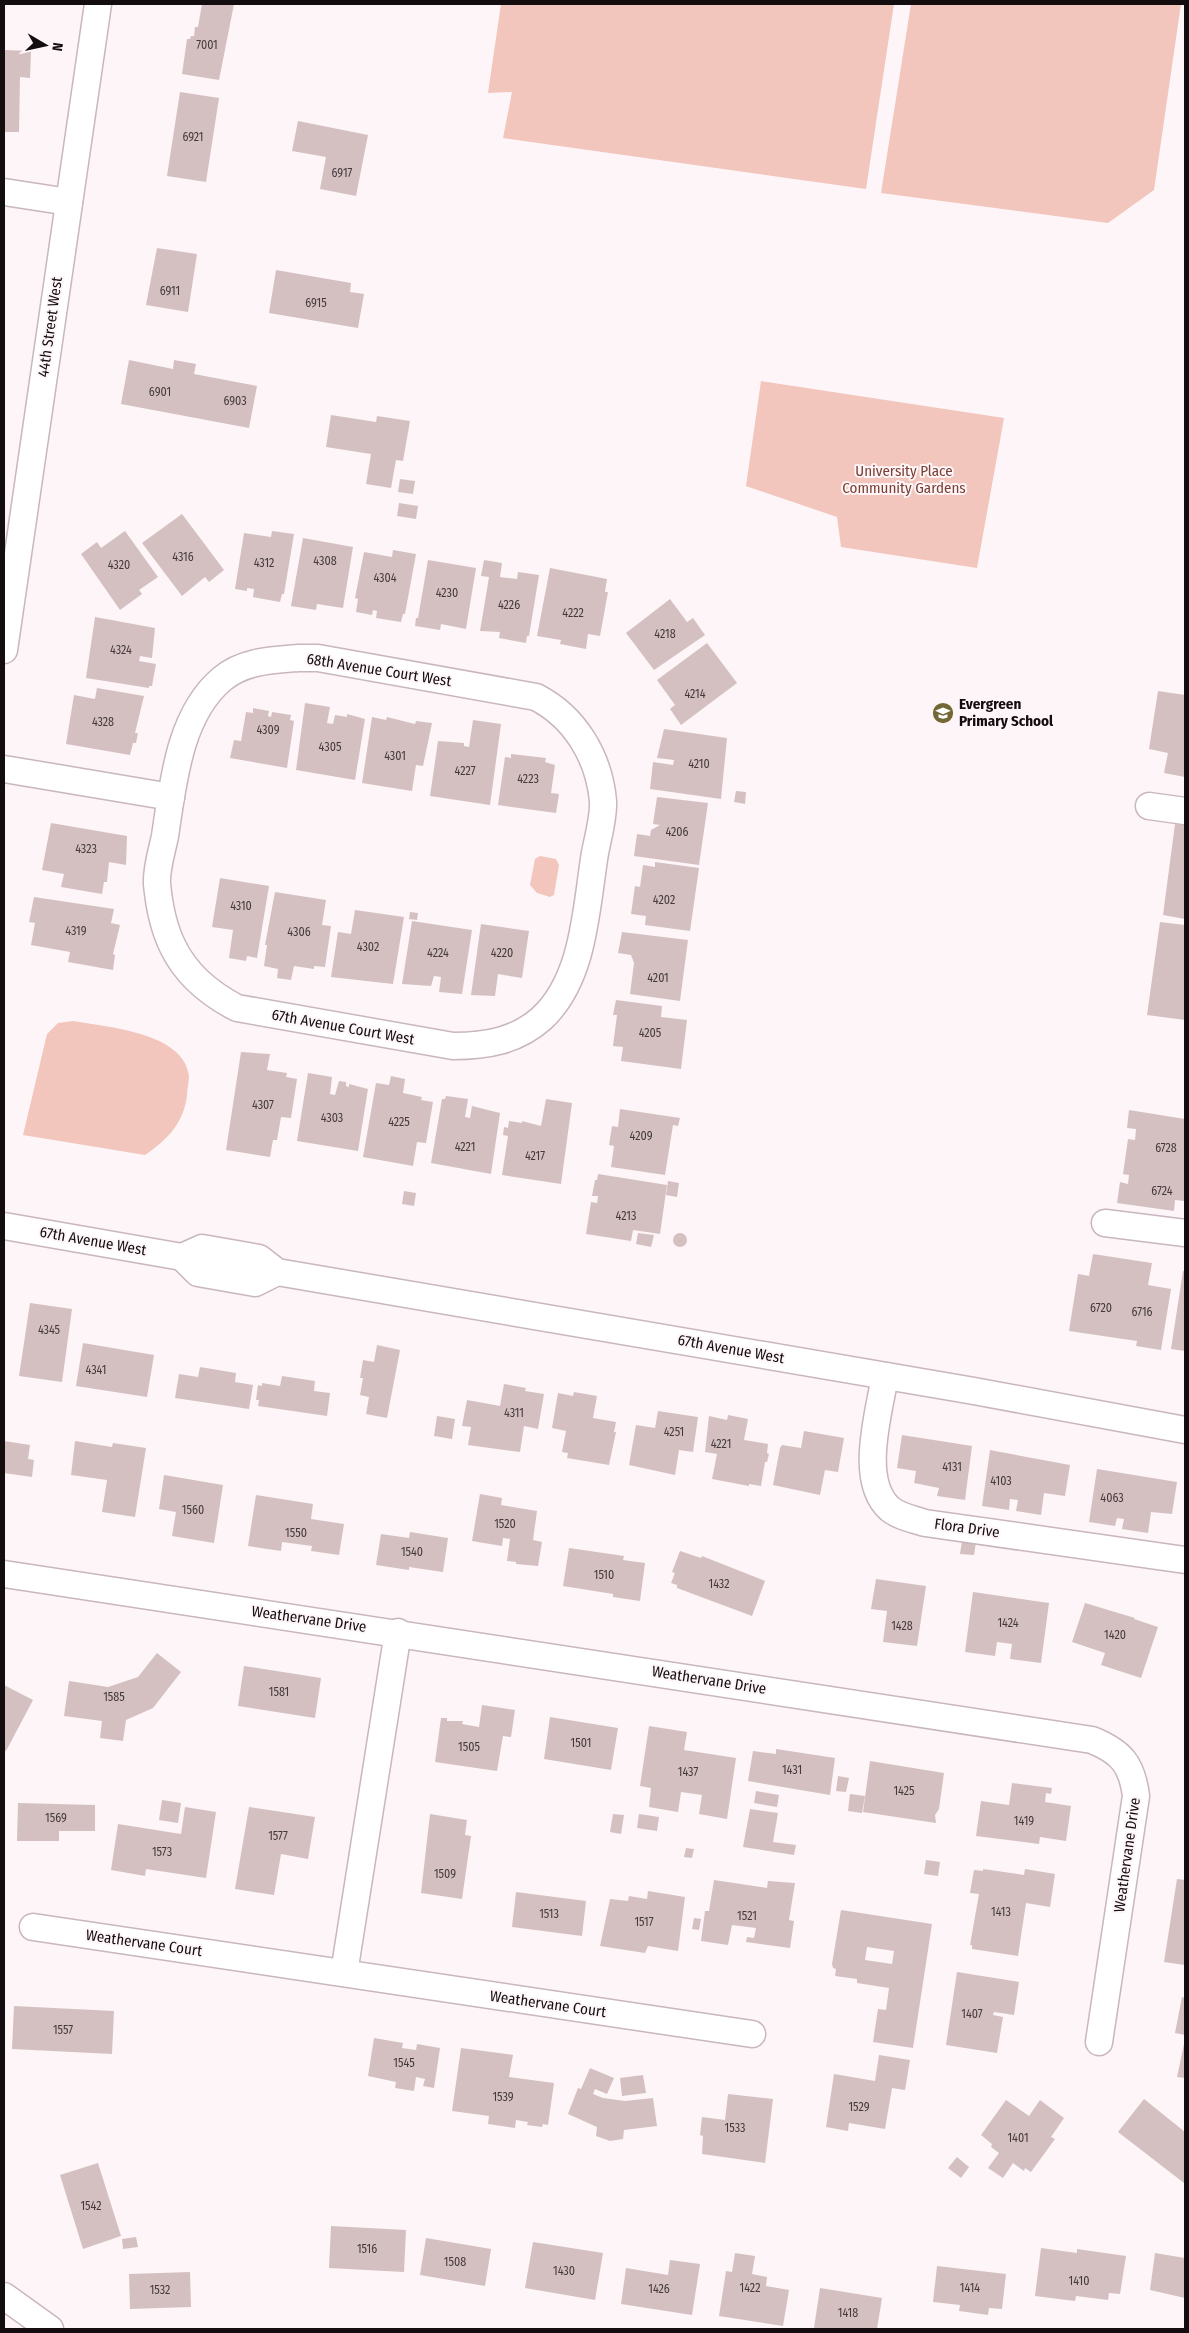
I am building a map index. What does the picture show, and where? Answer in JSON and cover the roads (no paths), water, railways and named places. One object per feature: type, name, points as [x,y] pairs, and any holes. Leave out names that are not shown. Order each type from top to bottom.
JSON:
[{"type":"street","name":"44th Street West","points":[[4,650],[12,537],[69,202],[98,4]]},
{"type":"street","points":[[4,192],[69,202]]},
{"type":"street","name":"68th Avenue Court West","points":[[171,797],[180,746],[192,720],[205,699],[222,679],[244,666],[270,660],[318,658],[536,697],[554,706],[574,725],[587,747],[597,774],[603,802],[590,885]]},
{"type":"street","points":[[4,769],[171,797]]},
{"type":"street","name":"67th Avenue Court West","points":[[171,797],[157,883],[166,926],[173,947],[198,984],[216,997],[238,1008],[453,1046],[499,1043],[518,1034],[541,1018],[558,998],[573,970],[582,934],[590,885]]},
{"type":"street","points":[[1149,806],[1185,811]]},
{"type":"street","points":[[1105,1223],[1185,1233]]},
{"type":"street","name":"67th Avenue West","points":[[4,1226],[182,1257],[202,1248],[258,1258],[277,1272],[885,1376],[1185,1430]]},
{"type":"street","name":"Flora Drive","points":[[885,1376],[872,1470],[875,1488],[882,1501],[902,1516],[926,1523],[1185,1560]]},
{"type":"street","name":"Weathervane Drive","points":[[4,1574],[398,1632],[1092,1740],[1110,1747],[1124,1760],[1134,1777],[1136,1796],[1099,2042]]},
{"type":"street","points":[[344,1973],[398,1632]]},
{"type":"street","name":"Weathervane Court","points":[[33,1927],[752,2034]]},
{"type":"street","points":[[4,2296],[50,2329]]},
{"type":"place","name":"Evergreen Primary School","points":[[943,713]]},
{"type":"park label","name":"University Place Community Gardens","points":[[904,480]]}]
